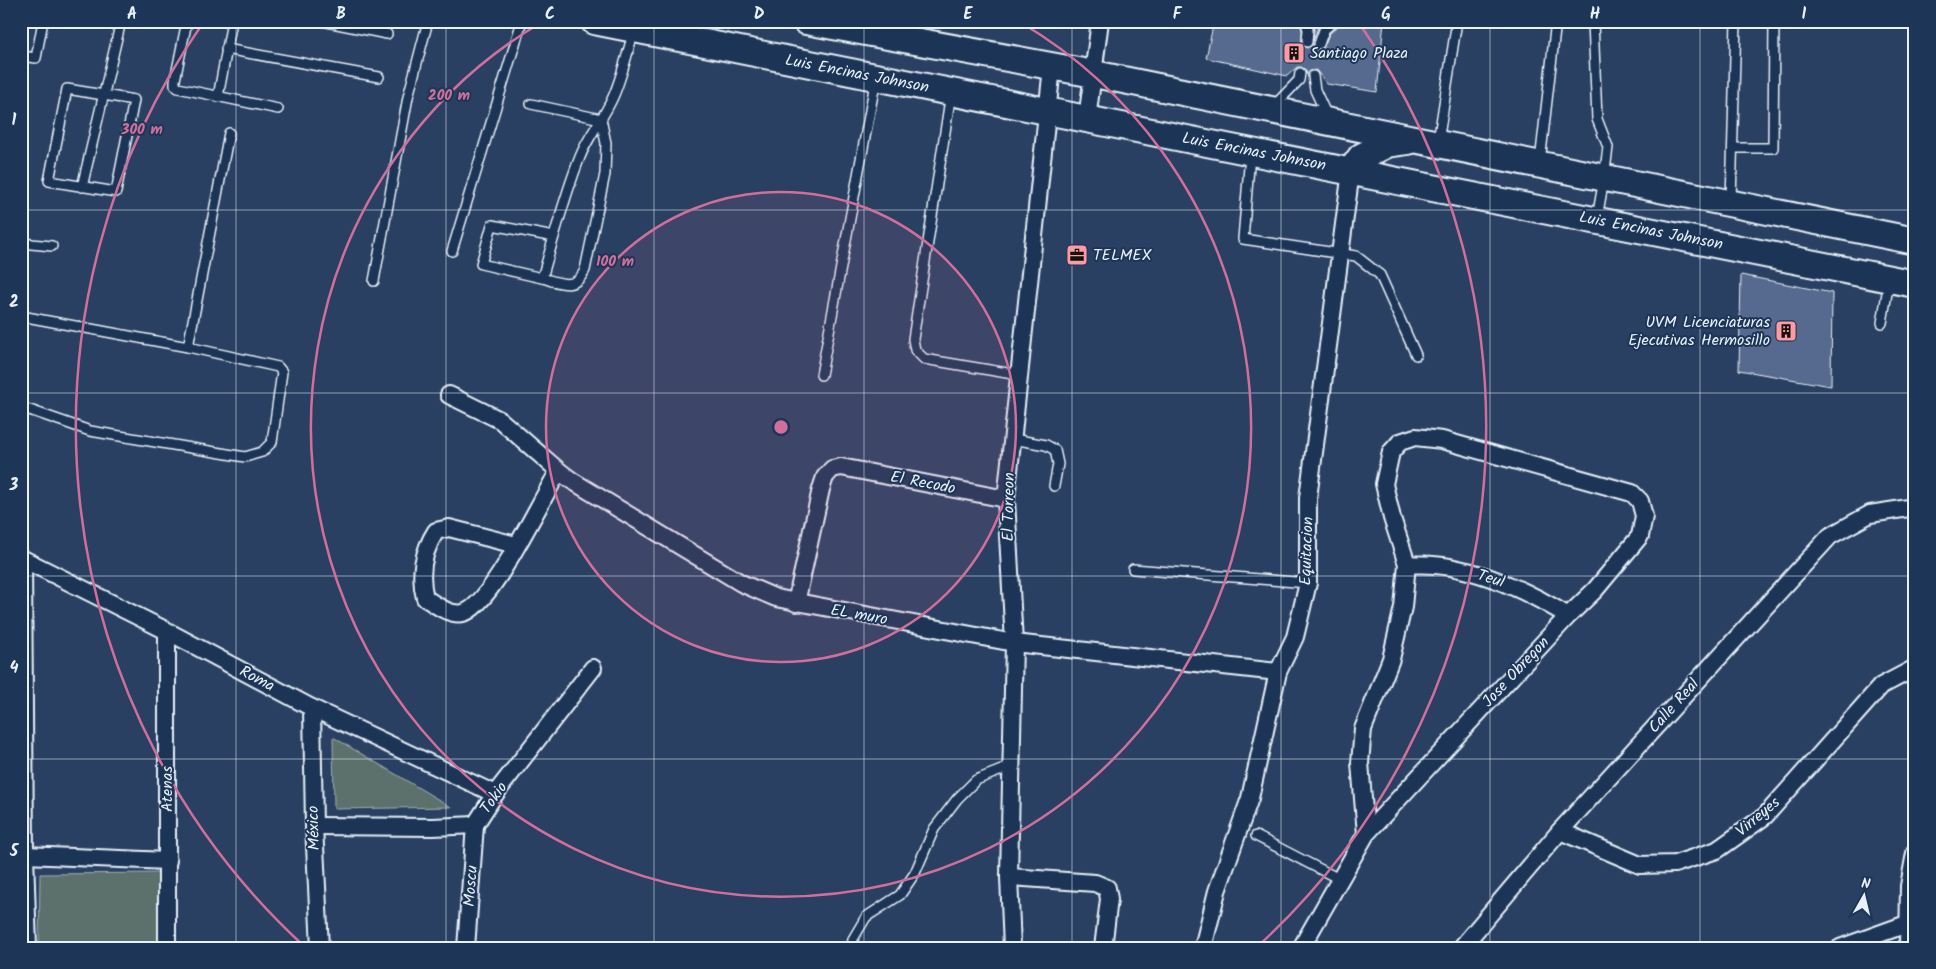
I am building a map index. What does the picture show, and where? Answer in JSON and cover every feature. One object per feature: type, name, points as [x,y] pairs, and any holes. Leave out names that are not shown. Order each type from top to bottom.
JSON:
[{"type":"main road","name":"Luis Encinas Johnson","points":[[594,21],[1915,284]]},
{"type":"main road","points":[[806,21],[1052,68],[1094,74],[1915,241]]},
{"type":"main road","points":[[1351,171],[1361,157],[1387,144],[1426,142]]},
{"type":"street","points":[[1087,119],[1100,21]]},
{"type":"street","name":"El Torreon","points":[[1012,948],[1009,877],[1014,643],[1006,499],[1052,68]]},
{"type":"street","name":"Equitacion","points":[[1203,948],[1217,891],[1250,798],[1278,672],[1295,637],[1308,583],[1308,498],[1351,171]]},
{"type":"street","name":"EL muro","points":[[449,396],[500,420],[571,480],[741,583],[776,598],[1014,643],[1278,672]]},
{"type":"street","name":"Jose Obregon","points":[[1301,948],[1366,834],[1568,616],[1595,590],[1640,536],[1644,516],[1640,501],[1632,493],[1442,440],[1415,437],[1400,442],[1391,452],[1384,484],[1392,518],[1407,564]]},
{"type":"street","name":"El Recodo","points":[[796,603],[825,477],[832,469],[841,467],[1006,499]]},
{"type":"street","points":[[516,546],[448,528],[436,531],[421,571],[425,598],[447,612],[463,614],[474,608],[502,572],[559,471]]},
{"type":"street","name":"Calle Real","points":[[1461,948],[1560,831],[1830,536],[1870,514],[1915,508]]},
{"type":"street","points":[[22,559],[25,855],[28,948]]},
{"type":"street","name":"Roma","points":[[22,559],[167,631],[312,708],[495,794]]},
{"type":"street","points":[[1366,834],[1360,764],[1363,729],[1391,659],[1403,607],[1407,564]]},
{"type":"street","name":"Teul","points":[[1407,564],[1449,566],[1503,581],[1541,599],[1568,616]]},
{"type":"street","name":"Atenas","points":[[167,631],[167,947]]},
{"type":"street","name":"Tokio","points":[[314,826],[433,827],[475,825],[495,794],[593,668]]},
{"type":"street","name":"Virreyes","points":[[1560,831],[1640,865],[1676,864],[1717,850],[1764,816],[1881,686],[1915,668]]},
{"type":"street","name":"México","points":[[312,708],[314,826],[320,948]]},
{"type":"street","name":"Moscu","points":[[466,948],[475,825]]},
{"type":"street","points":[[1908,948],[1911,922],[1909,886],[1915,852]]},
{"type":"street","points":[[25,855],[168,861]]},
{"type":"street","points":[[1009,877],[1095,883],[1107,888],[1109,899],[1103,948]]},
{"type":"street","points":[[1840,948],[1911,922]]},
{"type":"lane","points":[[21,56],[36,58],[43,21]]},
{"type":"lane","points":[[82,187],[121,21]]},
{"type":"lane","points":[[187,21],[175,85],[178,88],[278,108]]},
{"type":"lane","points":[[218,97],[232,21]]},
{"type":"lane","points":[[322,21],[387,34]]},
{"type":"lane","points":[[374,281],[408,97],[428,21]]},
{"type":"lane","points":[[452,251],[522,21]]},
{"type":"lane","points":[[1319,44],[1324,30],[1334,21]]},
{"type":"lane","points":[[1426,142],[1457,21]]},
{"type":"lane","points":[[1539,164],[1556,21]]},
{"type":"lane","points":[[1592,21],[1597,119],[1608,147],[1597,220]]},
{"type":"lane","points":[[1731,203],[1736,21]]},
{"type":"lane","points":[[1733,148],[1773,148],[1774,21]]},
{"type":"lane","points":[[1307,42],[1307,25],[1324,30]]},
{"type":"lane","points":[[542,278],[565,197],[588,137],[614,96],[634,30]]},
{"type":"lane","points":[[226,50],[379,77]]},
{"type":"lane","points":[[1270,111],[1299,80],[1300,73]]},
{"type":"lane","points":[[1313,76],[1315,90],[1331,123]]},
{"type":"lane","points":[[821,375],[876,78]]},
{"type":"lane","points":[[67,88],[134,100],[116,192],[82,187],[49,181],[67,88]]},
{"type":"lane","points":[[951,93],[913,339],[915,350],[924,359],[1020,375]]},
{"type":"lane","points":[[531,104],[601,119]]},
{"type":"lane","points":[[554,238],[492,225],[481,264],[567,284],[576,283],[581,279],[585,270],[605,174],[606,142],[601,119]]},
{"type":"lane","points":[[188,347],[229,133]]},
{"type":"lane","points":[[1250,151],[1243,239],[1356,256],[1380,275],[1416,355]]},
{"type":"lane","points":[[21,243],[52,246]]},
{"type":"lane","points":[[1882,323],[1889,278]]},
{"type":"lane","points":[[21,316],[188,347],[278,367],[282,372],[272,442],[262,452],[245,457],[90,431],[21,407]]},
{"type":"lane","points":[[1012,439],[1046,446],[1055,450],[1058,464],[1054,486]]},
{"type":"lane","points":[[1133,569],[1308,583]]},
{"type":"lane","points":[[852,948],[853,939],[866,917],[900,896],[915,873],[934,829],[956,799],[976,780],[1012,766]]},
{"type":"lane","points":[[1256,836],[1339,879]]},
{"type":"green space","points":[[333,737],[451,807],[334,809]]},
{"type":"green space","points":[[158,873],[158,948],[39,948],[40,874]]},
{"type":"building","name":"Santiago Plaza","points":[[1214,21],[1299,21],[1302,30],[1302,45],[1307,48],[1313,44],[1315,48],[1320,50],[1323,48],[1329,34],[1338,26],[1340,21],[1384,21],[1377,92],[1327,84],[1316,70],[1310,71],[1307,75],[1306,70],[1301,67],[1297,67],[1287,76],[1206,58]]},
{"type":"building","points":[[1312,21],[1324,21],[1318,27],[1313,41],[1314,29]]},
{"type":"building","name":"UVM Licenciaturas Ejecutivas Hermosillo","points":[[1741,275],[1832,293],[1831,386],[1739,370]]},
{"type":"place","name":"Santiago Plaza","points":[[1294,53]]},
{"type":"place","name":"TELMEX","points":[[1077,255]]},
{"type":"place","name":"UVM Licenciaturas Ejecutivas Hermosillo","points":[[1786,331]]}]
